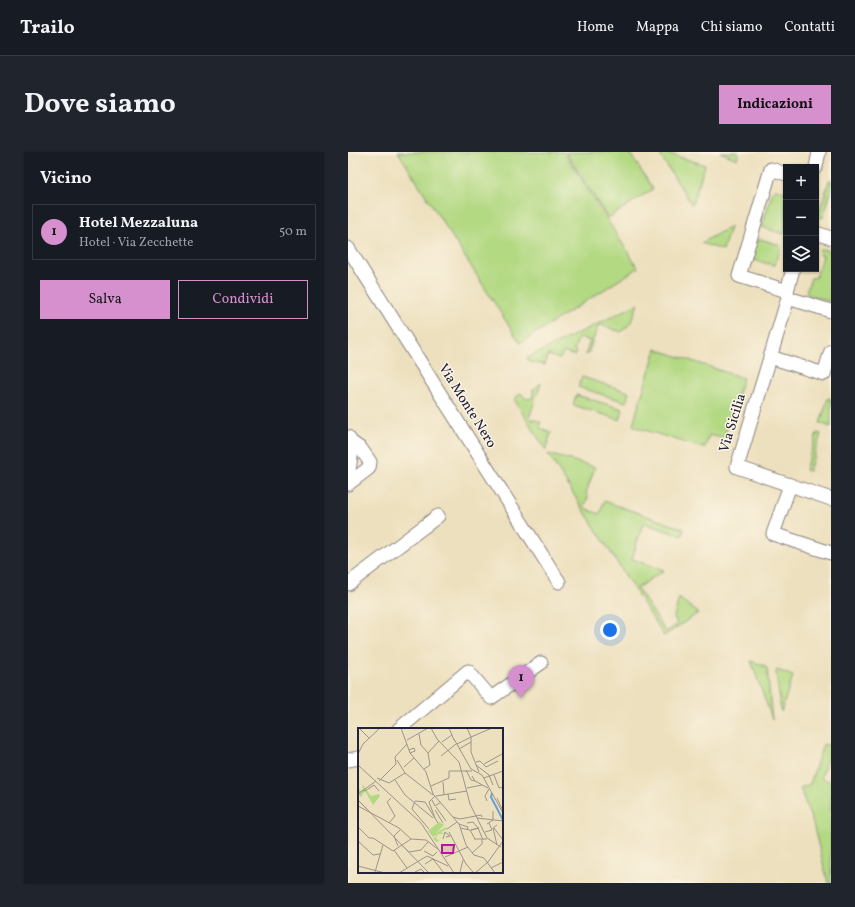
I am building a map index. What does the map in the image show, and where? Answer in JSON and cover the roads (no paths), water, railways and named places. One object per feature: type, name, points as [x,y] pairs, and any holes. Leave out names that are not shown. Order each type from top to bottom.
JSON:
[{"type":"street","points":[[817,164],[819,152]]},
{"type":"street","points":[[783,173],[771,169],[739,276],[831,311]]},
{"type":"street","points":[[819,234],[831,238]]},
{"type":"street","name":"Via Monte Nero","points":[[348,248],[558,582]]},
{"type":"street","name":"Via Sicilia","points":[[792,272],[770,357],[737,468],[831,499]]},
{"type":"street","points":[[770,357],[824,374],[831,351]]},
{"type":"street","points":[[348,477],[352,450],[350,439]]},
{"type":"street","points":[[348,484],[369,468],[370,462],[361,449],[350,439]]},
{"type":"street","points":[[790,486],[773,534],[831,553]]},
{"type":"street","points":[[348,584],[438,516]]},
{"type":"street","points":[[400,728],[468,671],[491,698],[542,663]]},
{"type":"street","points":[[348,760],[358,758]]},
{"type":"place","name":"Hotel Mezzaluna","points":[[521,698]]}]
